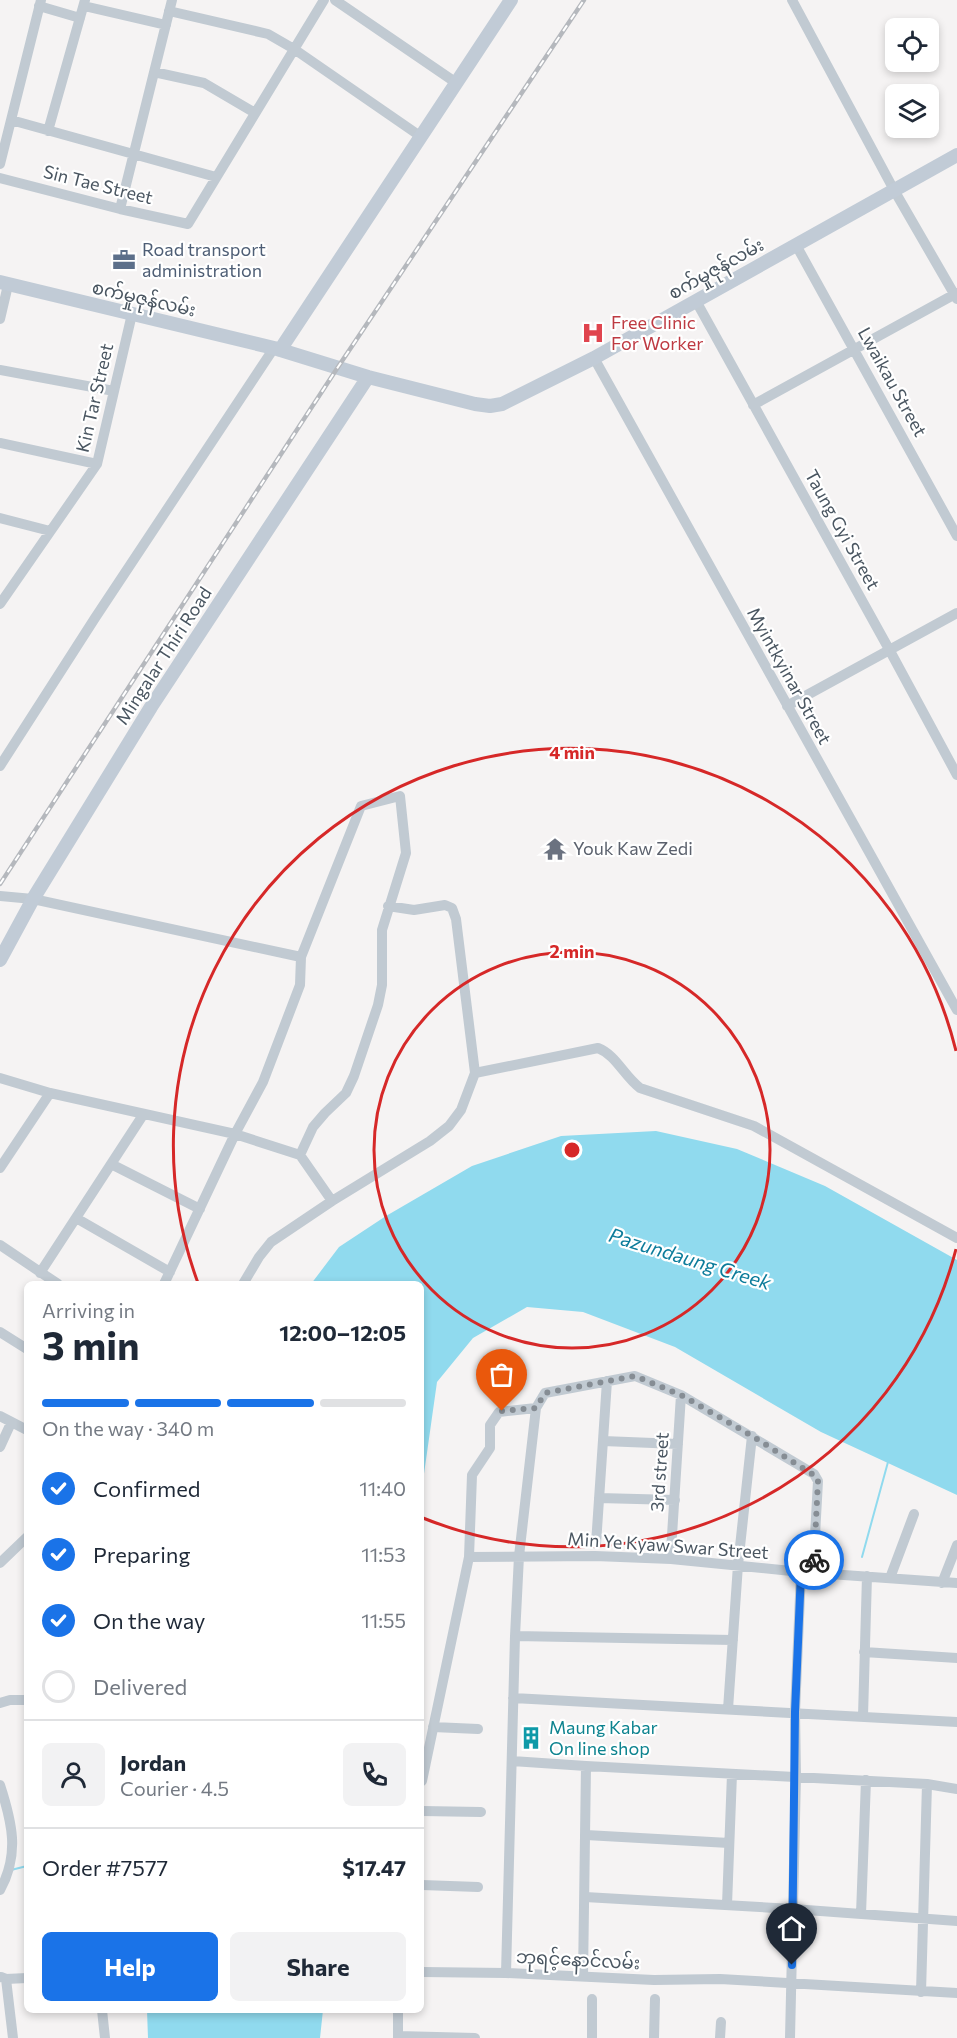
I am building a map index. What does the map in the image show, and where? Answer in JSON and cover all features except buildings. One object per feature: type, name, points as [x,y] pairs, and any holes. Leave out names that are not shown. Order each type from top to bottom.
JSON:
[{"type":"street","points":[[120,209],[172,0]]},
{"type":"street","points":[[11,120],[216,177],[324,0]]},
{"type":"street","points":[[335,0],[455,82]]},
{"type":"street","points":[[0,766],[95,618],[511,0]]},
{"type":"street","points":[[753,405],[956,295],[894,190],[792,0]]},
{"type":"street","points":[[0,164],[40,3],[80,18]]},
{"type":"street","points":[[48,131],[85,3],[166,25]]},
{"type":"street","points":[[169,11],[268,34],[294,49],[420,136]]},
{"type":"street","points":[[154,72],[204,83],[255,113]]},
{"type":"street","name":"စက်မှုဇုန်လမ်း","points":[[4,284],[277,349],[368,377],[490,406],[502,404],[594,358],[957,155]]},
{"type":"street","name":"Sin Tae Street","points":[[0,178],[188,224],[216,177]]},
{"type":"street","name":"Lwaikau Street","points":[[796,245],[957,536]]},
{"type":"street","points":[[0,319],[4,284]]},
{"type":"street","name":"Taung Gyi Street","points":[[696,301],[957,775]]},
{"type":"street","name":"Kin Tar Street","points":[[0,604],[4,593],[97,464],[132,314]]},
{"type":"street","name":"Myintkyinar Street","points":[[594,358],[957,1010]]},
{"type":"street","points":[[0,370],[114,391]]},
{"type":"street","name":"Mingalar Thiri Road","points":[[0,960],[33,899],[151,707],[368,377]]},
{"type":"street","points":[[0,443],[97,464]]},
{"type":"street","points":[[0,518],[50,531]]},
{"type":"street","points":[[787,706],[957,613]]},
{"type":"street","points":[[166,1281],[235,1134],[263,1082],[300,985],[301,957],[361,806],[400,796],[406,853],[382,930],[382,985],[378,1005],[346,1093],[325,1113],[300,1155]]},
{"type":"street","points":[[0,896],[33,899],[301,957]]},
{"type":"street","points":[[245,1281],[271,1242],[332,1201],[430,1141],[449,1126],[461,1110],[475,1073],[453,908],[445,905],[414,910],[388,906]]},
{"type":"street","points":[[475,1073],[598,1048],[608,1052],[630,1081],[640,1088],[754,1126],[957,1238]]},
{"type":"street","points":[[0,1078],[50,1093],[235,1134],[300,1155],[332,1201]]},
{"type":"street","points":[[0,1168],[50,1093]]},
{"type":"street","points":[[40,1273],[143,1115]]},
{"type":"street","points":[[111,1164],[200,1209]]},
{"type":"street","points":[[76,1218],[170,1272]]},
{"type":"street","points":[[0,1245],[53,1281]]},
{"type":"street","points":[[0,1332],[24,1347]]},
{"type":"street","points":[[424,1771],[469,1557],[472,1475],[490,1448],[490,1425],[502,1411],[536,1408],[545,1393],[635,1376],[681,1395],[814,1474],[818,1481],[807,1572],[795,1712],[796,1776],[790,2038]]},
{"type":"street","points":[[596,1544],[607,1381]]},
{"type":"street","name":"3rd street","points":[[672,1551],[681,1395]]},
{"type":"street","name":"ဘုရင့်နောင်လမ်း","points":[[536,1408],[519,1556],[506,1973],[654,1980],[720,1979],[957,1993]]},
{"type":"street","points":[[0,1416],[24,1429]]},
{"type":"street","points":[[0,1447],[11,1423]]},
{"type":"street","points":[[728,1709],[738,1565],[752,1436]]},
{"type":"street","points":[[603,1441],[678,1444]]},
{"type":"street","points":[[599,1498],[675,1500]]},
{"type":"street","points":[[890,1578],[914,1514]]},
{"type":"street","points":[[0,1563],[24,1540]]},
{"type":"street","points":[[942,1583],[957,1545]]},
{"type":"street","name":"Min Ye Kyaw Swar Street","points":[[469,1557],[595,1556],[671,1559],[957,1583]]},
{"type":"street","points":[[863,1716],[867,1576]]},
{"type":"street","points":[[515,1635],[733,1640]]},
{"type":"street","points":[[864,1652],[957,1658]]},
{"type":"street","points":[[0,1703],[24,1698]]},
{"type":"street","points":[[513,1698],[957,1722]]},
{"type":"street","points":[[433,1727],[478,1729]]},
{"type":"street","points":[[512,1761],[866,1780],[927,1784],[957,1789]]},
{"type":"street","points":[[583,1977],[586,1766]]},
{"type":"street","points":[[727,1905],[732,1774]]},
{"type":"street","points":[[861,1914],[866,1780]]},
{"type":"street","points":[[921,1992],[927,1784]]},
{"type":"street","points":[[0,1785],[10,1816],[13,1836],[6,1879],[0,1890]]},
{"type":"street","points":[[424,1811],[482,1812]]},
{"type":"street","points":[[585,1835],[729,1843]]},
{"type":"street","points":[[424,1885],[478,1887]]},
{"type":"street","points":[[585,1898],[793,1909],[957,1921]]},
{"type":"street","points":[[424,1972],[506,1973]]},
{"type":"street","points":[[13,2038],[3,1978],[24,1978]]},
{"type":"street","points":[[592,1999],[592,2038]]},
{"type":"street","points":[[654,2038],[655,1999]]},
{"type":"street","points":[[102,2013],[105,2038]]},
{"type":"street","points":[[398,2013],[398,2037],[475,2038]]},
{"type":"street","points":[[720,2038],[721,2022]]},
{"type":"water","name":"Pazundaung Creek","points":[[656,1131],[737,1149],[825,1186],[957,1260],[957,1495],[821,1432],[675,1347],[583,1312],[527,1307],[473,1338],[437,1382],[424,1474],[424,1281],[313,1281],[339,1247],[386,1216],[472,1166],[561,1136]]},
{"type":"water","points":[[147,2013],[323,2013],[320,2038],[148,2038]]},
{"type":"waterway","points":[[862,1557],[888,1462]]},
{"type":"waterway","points":[[11,1870],[24,1867]]},
{"type":"railway","points":[[0,884],[338,367],[584,0]]},
{"type":"way so far","points":[[502,1411],[536,1408],[545,1393],[635,1376],[681,1395],[817,1477],[814,1560]]},
{"type":"place","name":"Road transport administration","points":[[124,260]]},
{"type":"place","name":"Free Clinic For Worker","points":[[593,333]]},
{"type":"place","name":"Youk Kaw Zedi","points":[[555,849]]},
{"type":"place","name":"Maung Kabar On line shop","points":[[531,1738]]},
{"type":"route","points":[[792,1965],[795,1712],[801,1572],[813,1572],[814,1560]]}]
